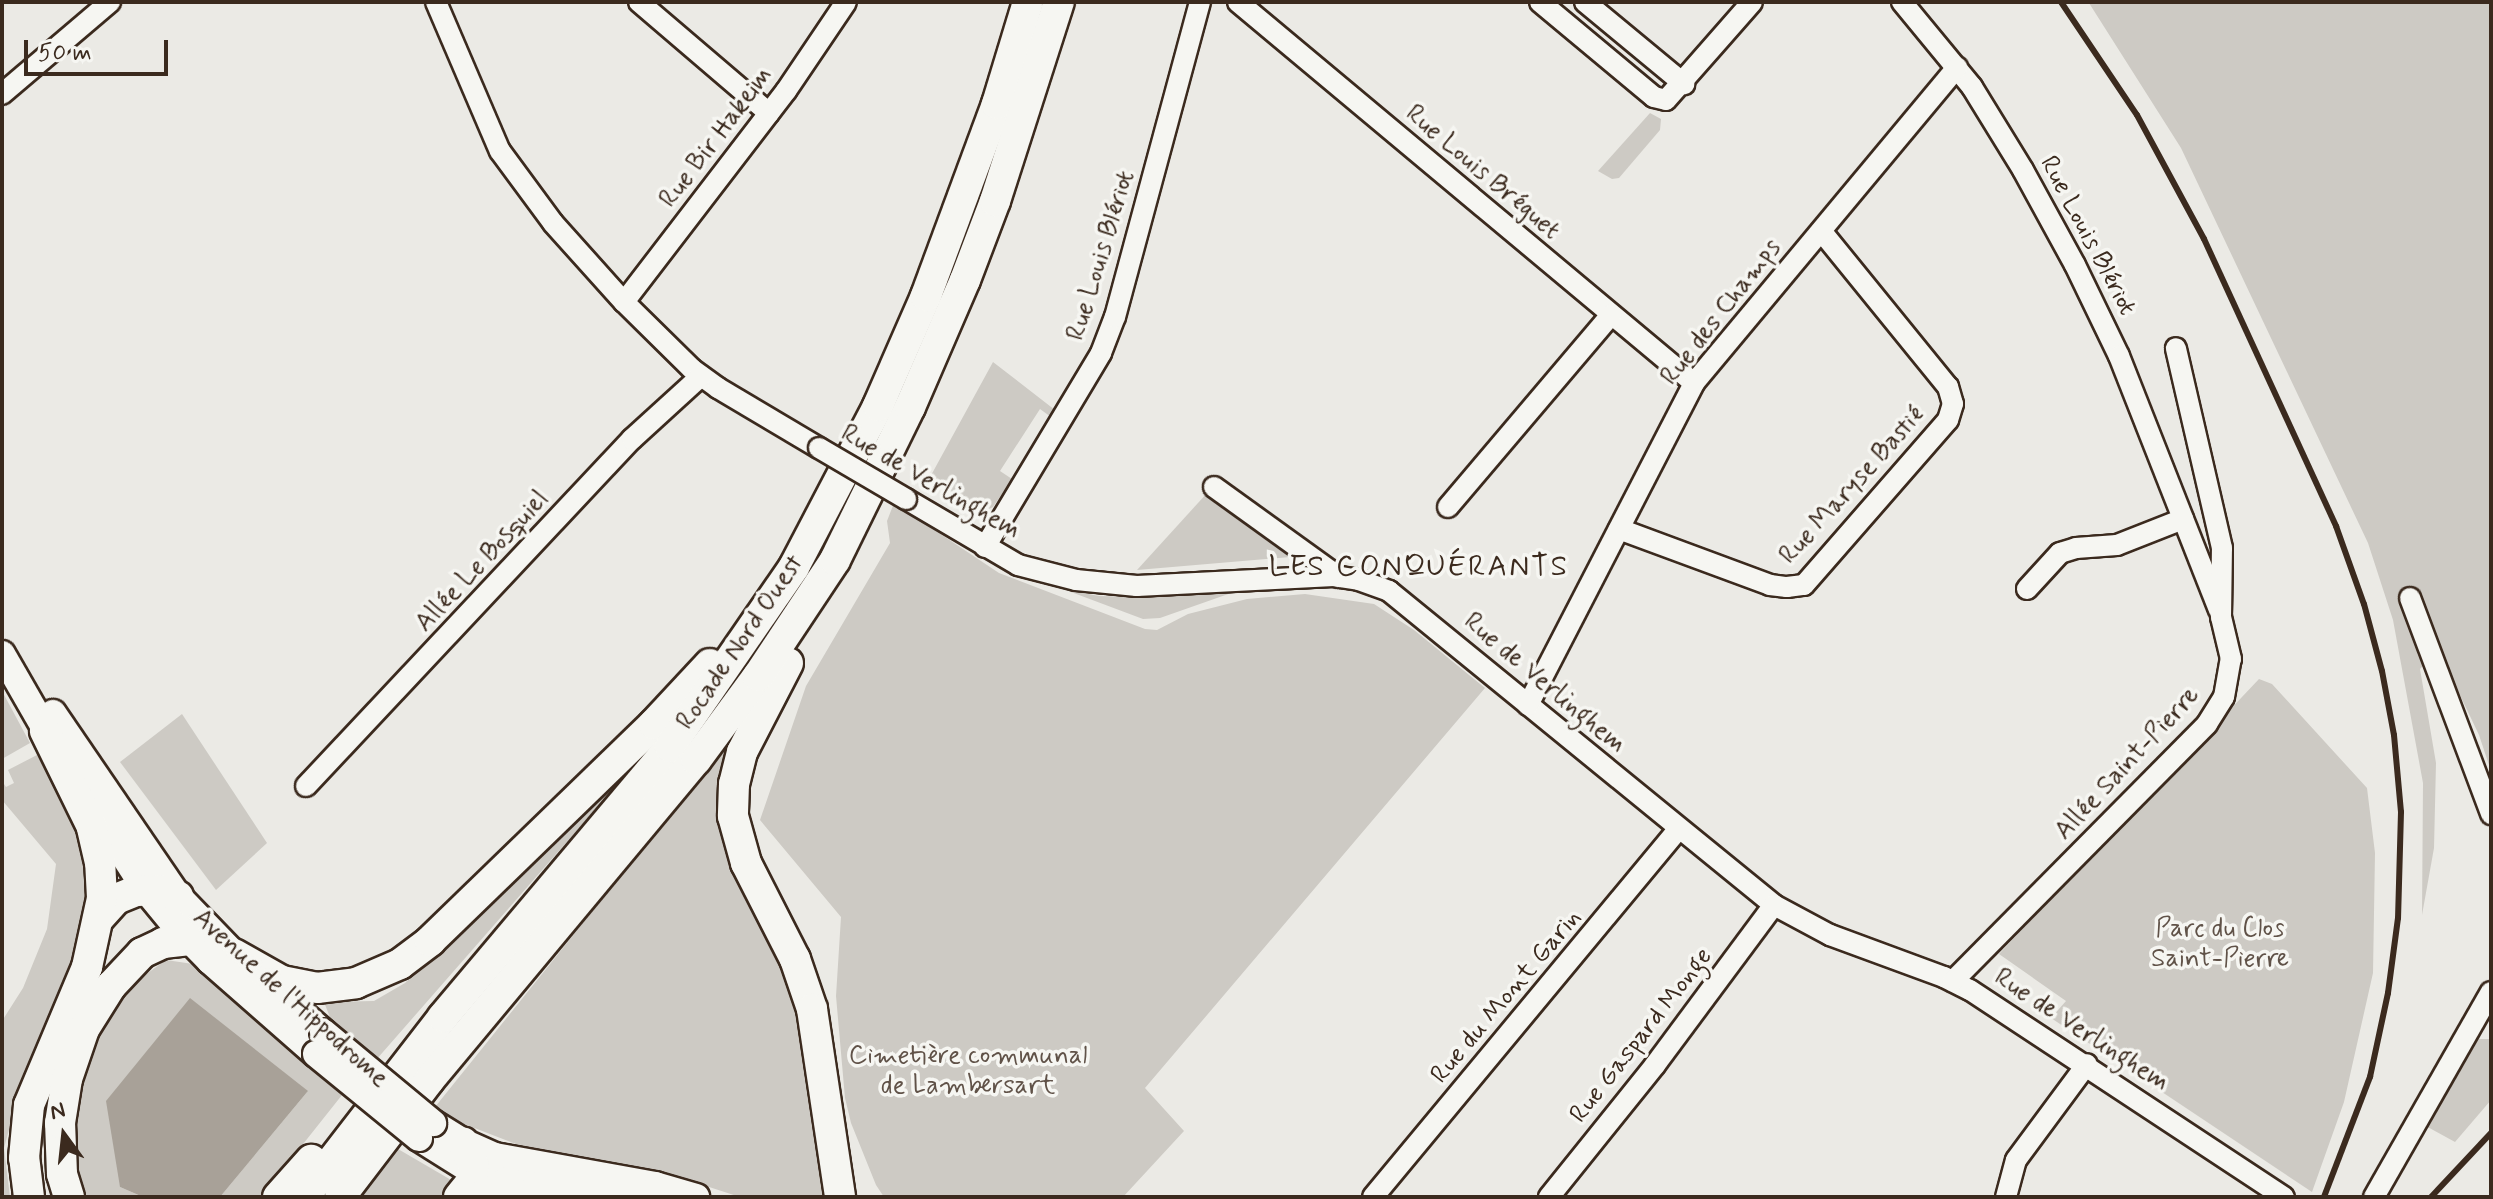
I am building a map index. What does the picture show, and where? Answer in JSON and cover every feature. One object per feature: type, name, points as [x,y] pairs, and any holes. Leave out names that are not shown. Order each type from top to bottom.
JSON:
[{"type":"highway","name":"Rocade Nord Ouest","points":[[304,1197],[400,1070],[670,747],[794,567],[872,419],[926,296],[997,104],[1028,2]]},
{"type":"highway","name":"Rocade Nord Ouest","points":[[340,1197],[429,1080],[688,771],[758,676],[835,560],[910,407],[965,280],[995,201],[1059,2]]},
{"type":"highway","points":[[835,560],[805,630],[750,733],[737,768],[732,801],[736,833],[746,863],[795,959],[812,1009],[839,1194]]},
{"type":"highway","points":[[234,954],[282,981],[317,988],[356,983],[414,955],[676,702],[794,567]]},
{"type":"highway","points":[[29,1197],[24,1144],[29,1105],[82,982],[100,917],[101,884],[95,838],[45,731]]},
{"type":"highway","points":[[100,917],[116,899],[145,889],[178,896]]},
{"type":"highway","points":[[69,1197],[62,1174],[60,1123],[67,1079],[84,1029],[111,986],[142,953],[163,943],[190,940]]},
{"type":"highway","points":[[278,1197],[400,1070]]},
{"type":"highway","points":[[463,1142],[470,1154],[471,1189],[508,1182]]},
{"type":"highway","points":[[557,1188],[606,1188],[650,1197]]},
{"type":"main road","name":"Avenue de l'Hippodrome","points":[[2,637],[178,896],[320,1043]]},
{"type":"main road","name":"Avenue de l'Hippodrome","points":[[2,654],[45,731],[145,889],[190,940],[426,1130],[471,1189]]},
{"type":"main road","name":"Avenue de l'Hippodrome","points":[[426,1130],[513,1161],[655,1185],[696,1197]]},
{"type":"main road","points":[[508,1182],[613,1197]]},
{"type":"street","points":[[2,94],[110,2]]},
{"type":"street","name":"Rue de Verlinghem","points":[[436,2],[500,151],[553,223],[624,302],[701,376],[985,547],[1040,572],[1105,584],[1339,577],[1370,584],[1396,596],[1774,905],[1830,935],[1953,981],[2087,1064],[2278,1195]]},
{"type":"street","points":[[639,2],[769,113]]},
{"type":"street","name":"Rue Bir Hakeim","points":[[624,302],[769,113],[846,2]]},
{"type":"street","name":"Rue Louis Blériot","points":[[985,547],[1101,353],[1115,317],[1200,2]]},
{"type":"street","name":"Rue Louis Bréguet","points":[[1238,2],[1694,383]]},
{"type":"street","points":[[1540,2],[1654,97],[1671,98],[1752,2]]},
{"type":"street","points":[[1585,2],[1684,84]]},
{"type":"street","name":"Rue Louis Blériot","points":[[1902,2],[1957,67],[2023,170],[2099,313],[2221,617]]},
{"type":"street","name":"Rue des Champs","points":[[1528,705],[1694,383],[1957,67]]},
{"type":"street","name":"Rue Maryse Bastié","points":[[1619,529],[1770,585],[1804,585],[1948,420],[1953,404],[1948,387],[1821,231]]},
{"type":"street","points":[[1448,507],[1611,315]]},
{"type":"street","name":"Allée Saint-Pierre","points":[[1953,981],[2139,795],[2217,711],[2228,683],[2231,659],[2221,617],[2222,548],[2176,348]]},
{"type":"street","name":"Allée Le Bosquiel","points":[[306,786],[632,439],[701,376]]},
{"type":"street","points":[[1214,487],[1339,577]]},
{"type":"street","points":[[2027,589],[2060,553],[2076,548],[2117,545],[2183,519]]},
{"type":"street","points":[[2410,598],[2491,814]]},
{"type":"street","name":"Rue du Mont Garin","points":[[1373,1197],[1679,829]]},
{"type":"street","name":"Rue Gaspard Monge","points":[[1549,1197],[1655,1065],[1774,905]]},
{"type":"street","points":[[2374,1197],[2491,992]]},
{"type":"street","points":[[2006,1197],[2016,1160],[2087,1064]]},
{"type":"green space","points":[[2491,2],[2491,771],[2479,735],[2438,649],[2420,669],[2436,763],[2434,848],[2422,915],[2423,783],[2393,620],[2368,543],[2181,148],[2089,3]]},
{"type":"green space","points":[[1650,113],[1661,119],[1660,130],[1619,178],[1612,179],[1598,171]]},
{"type":"green space","points":[[993,362],[1055,410],[1051,417],[1040,409],[1000,471],[1012,479],[993,507],[985,511],[929,479]]},
{"type":"green space","points":[[1208,492],[1302,556],[1137,570]]},
{"type":"green space","name":"Cimetière communal de Lambersart","points":[[894,503],[999,573],[1145,629],[1157,630],[1188,614],[1247,599],[1305,594],[1374,604],[1414,630],[1485,688],[1145,1088],[1184,1131],[1123,1197],[884,1197],[876,1185],[851,1123],[845,1098],[836,996],[841,917],[760,820],[806,686],[890,543],[887,521]]},
{"type":"green space","points":[[1063,589],[1099,596],[1137,597],[1234,592],[1160,618],[1143,619]]},
{"type":"green space","name":"Parc du Clos Saint-Pierre","points":[[2259,679],[2272,684],[2367,788],[2375,853],[2373,973],[2344,1102],[2312,1192],[2051,1018],[2066,1001],[1999,954]]},
{"type":"green space","points":[[2,691],[30,743],[2,759]]},
{"type":"green space","points":[[182,714],[267,843],[216,890],[120,762]]},
{"type":"green space","points":[[676,717],[376,1060],[333,1025],[324,1002],[374,1001],[405,983]]},
{"type":"green space","points":[[748,718],[726,780],[805,1022],[826,1197],[740,1197],[672,1175],[516,1144],[459,1122],[435,1107]]},
{"type":"green space","points":[[37,755],[81,833],[89,915],[64,989],[24,1075],[4,1148],[10,1197],[2,1197],[2,1021],[23,988],[47,929],[56,864],[2,800],[2,781],[6,787],[14,783],[8,770]]},
{"type":"green space","points":[[166,960],[193,964],[342,1095],[261,1197],[220,1197],[308,1091],[120,1187],[143,1197],[87,1197],[78,1174],[75,1130],[89,1053],[108,1013],[138,980]]},
{"type":"green space","points":[[2477,1039],[2491,1039],[2491,1100],[2455,1142],[2424,1125]]},
{"type":"green space","points":[[398,1149],[458,1184],[444,1197],[361,1197]]},
{"type":"shaded area","points":[[190,998],[308,1091],[220,1197],[143,1197],[120,1187],[106,1101]]},
{"type":"railway","points":[[2061,2],[2137,115],[2204,239],[2336,526],[2364,604],[2382,671],[2394,735],[2401,812],[2398,918],[2388,993],[2370,1077],[2324,1197]]},
{"type":"railway","points":[[2431,1197],[2491,1133]]},
{"type":"district","name":"LES CONQUÉRANTS","points":[[1419,567]]}]
